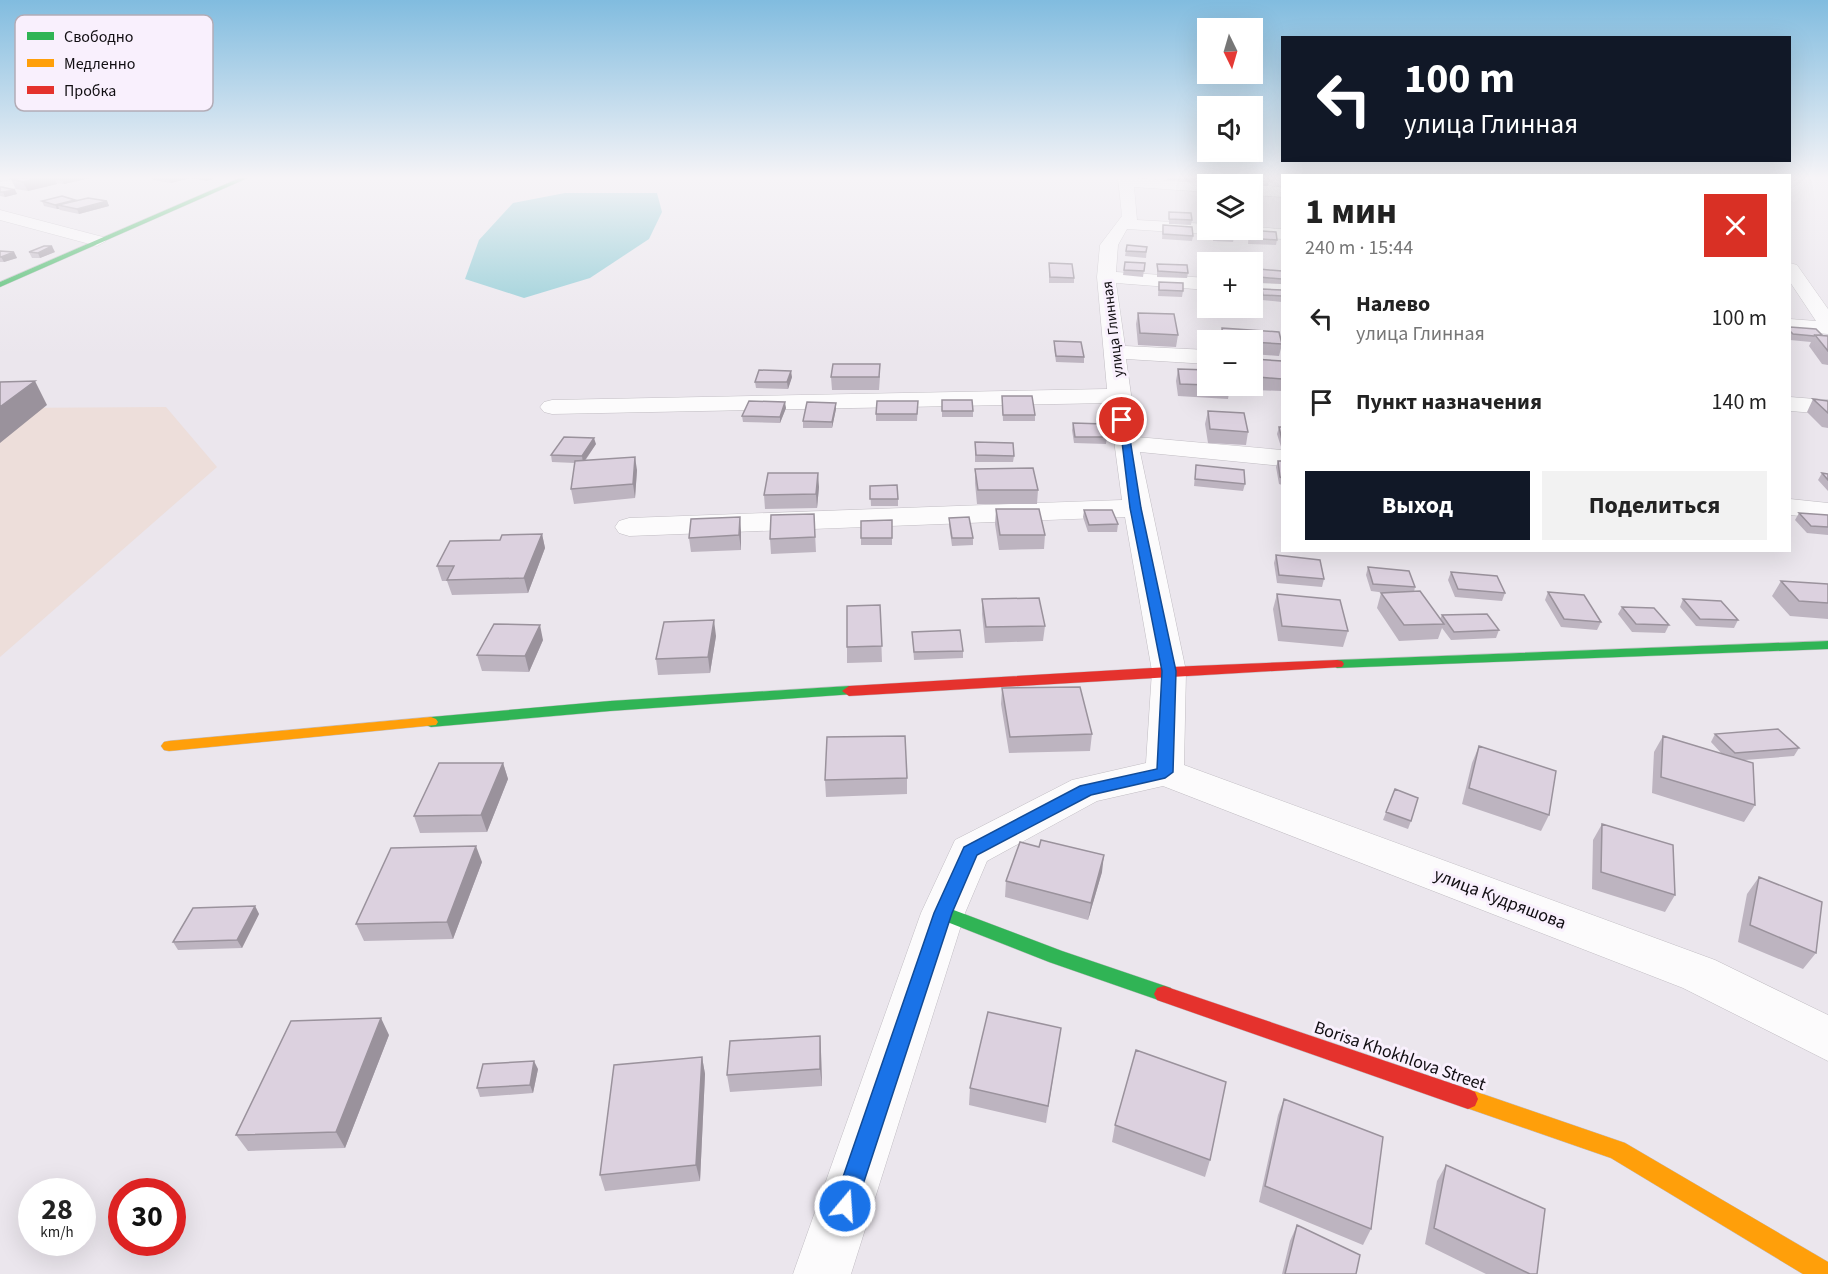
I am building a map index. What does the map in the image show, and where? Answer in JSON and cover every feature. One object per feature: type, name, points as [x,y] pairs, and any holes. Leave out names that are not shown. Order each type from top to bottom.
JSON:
[{"type":"street","points":[[80,236],[97,241]]},
{"type":"street","points":[[0,285],[108,236]]},
{"type":"street","name":"улица Глинная","points":[[1114,236],[1108,245],[1106,277],[1125,443],[1135,508],[1169,671],[1165,772]]},
{"type":"street","points":[[1791,270],[1828,326]]},
{"type":"street","points":[[1106,277],[1197,283]]},
{"type":"street","points":[[1263,288],[1281,289]]},
{"type":"street","points":[[1791,325],[1828,326]]},
{"type":"street","points":[[1116,352],[1197,356]]},
{"type":"street","points":[[552,406],[1120,396]]},
{"type":"street","points":[[1791,404],[1828,407]]},
{"type":"street","points":[[1125,443],[1281,458]]},
{"type":"street","points":[[1791,507],[1828,511]]},
{"type":"street","points":[[629,527],[1135,508]]},
{"type":"street","points":[[169,746],[610,706],[1169,671],[1828,645]]},
{"type":"street","points":[[822,1274],[943,913],[970,851],[1086,790],[1165,772]]},
{"type":"street","name":"улица Кудряшова","points":[[1165,772],[1699,974],[1828,1039]]},
{"type":"street","name":"Borisa Khokhlova Street","points":[[943,913],[1056,957],[1617,1150],[1825,1274]]},
{"type":"shaded area","points":[[166,407],[217,467],[0,657],[0,408]]},
{"type":"water","points":[[482,236],[650,236],[590,278],[524,298],[465,279]]},
{"type":"building","points":[[1263,236],[1277,236],[1277,240],[1263,239]]},
{"type":"building","points":[[1127,245],[1147,247],[1146,252],[1126,251]]},
{"type":"building","points":[[44,246],[52,246],[38,253],[29,252]]},
{"type":"building","points":[[0,251],[14,252],[0,257]]},
{"type":"building","points":[[1125,262],[1145,263],[1144,271],[1124,270]]},
{"type":"building","points":[[1049,263],[1072,264],[1074,278],[1050,277]]},
{"type":"building","points":[[1157,264],[1187,265],[1188,273],[1158,271]]},
{"type":"building","points":[[1263,269],[1281,271],[1281,279],[1263,277]]},
{"type":"building","points":[[1159,282],[1183,283],[1183,291],[1159,290]]},
{"type":"building","points":[[1263,289],[1281,290],[1281,296],[1263,295]]},
{"type":"building","points":[[1138,313],[1174,314],[1178,335],[1140,333]]},
{"type":"building","points":[[1791,327],[1816,329],[1822,335],[1814,336],[1793,334]]},
{"type":"building","points":[[1222,328],[1250,330],[1222,330]]},
{"type":"building","points":[[1263,331],[1279,332],[1281,344],[1263,343]]},
{"type":"building","points":[[1815,335],[1828,336],[1828,351]]},
{"type":"building","points":[[1054,341],[1081,342],[1084,357],[1056,356]]},
{"type":"building","points":[[1263,360],[1281,361],[1281,379],[1263,377]]},
{"type":"building","points":[[833,364],[880,364],[879,377],[831,377]]},
{"type":"building","points":[[1178,369],[1197,370],[1197,385],[1180,384]]},
{"type":"building","points":[[759,370],[791,371],[787,382],[755,382]]},
{"type":"building","points":[[35,381],[0,407],[0,382]]},
{"type":"building","points":[[1002,396],[1032,396],[1035,415],[1003,415]]},
{"type":"building","points":[[1813,399],[1828,401],[1828,413]]},
{"type":"building","points":[[942,400],[972,400],[973,411],[942,411]]},
{"type":"building","points":[[749,401],[785,402],[780,417],[742,416]]},
{"type":"building","points":[[877,401],[918,401],[917,414],[876,414]]},
{"type":"building","points":[[807,402],[836,403],[832,422],[803,421]]},
{"type":"building","points":[[1208,411],[1244,413],[1248,432],[1210,429]]},
{"type":"building","points":[[1073,423],[1104,424],[1107,437],[1075,437]]},
{"type":"building","points":[[564,437],[594,438],[582,456],[551,455]]},
{"type":"building","points":[[975,442],[1013,443],[1014,456],[976,455]]},
{"type":"building","points":[[635,457],[633,484],[571,489],[575,461]]},
{"type":"building","points":[[1278,461],[1281,461],[1280,477]]},
{"type":"building","points":[[1196,465],[1244,470],[1245,484],[1195,479]]},
{"type":"building","points":[[1033,468],[1038,490],[978,490],[975,469]]},
{"type":"building","points":[[768,473],[818,473],[816,494],[764,495]]},
{"type":"building","points":[[897,485],[898,499],[870,499],[870,486]]},
{"type":"building","points":[[996,509],[1039,509],[1045,535],[1000,535]]},
{"type":"building","points":[[1084,510],[1112,510],[1118,524],[1089,525]]},
{"type":"building","points":[[1799,513],[1828,515],[1828,527],[1811,526]]},
{"type":"building","points":[[814,514],[815,537],[770,539],[771,515]]},
{"type":"building","points":[[740,517],[739,535],[689,538],[691,519]]},
{"type":"building","points":[[969,517],[973,538],[952,538],[949,518]]},
{"type":"building","points":[[892,520],[892,538],[861,538],[861,521]]},
{"type":"building","points":[[542,534],[524,578],[447,580],[454,566],[437,566],[450,541],[500,540],[502,535]]},
{"type":"building","points":[[1276,555],[1320,560],[1324,579],[1279,575]]},
{"type":"building","points":[[1368,567],[1409,571],[1415,587],[1373,584]]},
{"type":"building","points":[[1451,572],[1497,576],[1505,593],[1458,589]]},
{"type":"building","points":[[1781,581],[1828,584],[1828,603],[1799,601]]},
{"type":"building","points":[[1420,591],[1444,624],[1404,625],[1381,593]]},
{"type":"building","points":[[1548,592],[1584,595],[1601,622],[1564,619]]},
{"type":"building","points":[[1277,594],[1340,600],[1348,631],[1282,626]]},
{"type":"building","points":[[1039,598],[1045,626],[986,627],[982,599]]},
{"type":"building","points":[[1683,599],[1721,601],[1738,620],[1700,619]]},
{"type":"building","points":[[880,605],[882,646],[847,647],[847,606]]},
{"type":"building","points":[[1622,607],[1654,608],[1669,625],[1636,624]]},
{"type":"building","points":[[1487,614],[1499,630],[1454,632],[1442,615]]},
{"type":"building","points":[[714,620],[708,657],[656,659],[664,622]]},
{"type":"building","points":[[494,624],[540,625],[525,656],[477,655]]},
{"type":"building","points":[[960,630],[963,651],[914,652],[912,632]]},
{"type":"building","points":[[1080,687],[1092,734],[1010,737],[1002,688]]},
{"type":"building","points":[[1778,729],[1799,748],[1735,753],[1715,734]]},
{"type":"building","points":[[905,736],[907,778],[825,780],[827,737]]},
{"type":"building","points":[[1663,736],[1753,763],[1755,805],[1661,777]]},
{"type":"building","points":[[1479,746],[1556,771],[1549,815],[1469,788]]},
{"type":"building","points":[[439,763],[503,763],[481,815],[414,816]]},
{"type":"building","points":[[1395,789],[1418,798],[1411,821],[1386,812]]},
{"type":"building","points":[[1602,824],[1673,845],[1675,895],[1601,872]]},
{"type":"building","points":[[1041,840],[1104,855],[1091,903],[1006,881],[1020,842],[1039,847]]},
{"type":"building","points":[[476,846],[447,922],[356,924],[391,848]]},
{"type":"building","points":[[1759,877],[1822,902],[1816,953],[1750,925]]},
{"type":"building","points":[[255,906],[237,940],[173,942],[193,908]]},
{"type":"building","points":[[988,1012],[1061,1028],[1048,1106],[970,1088]]},
{"type":"building","points":[[381,1018],[336,1132],[236,1135],[291,1021]]},
{"type":"building","points":[[820,1036],[820,1069],[727,1075],[730,1041]]},
{"type":"building","points":[[1136,1050],[1226,1082],[1210,1160],[1115,1125]]},
{"type":"building","points":[[702,1057],[696,1165],[600,1175],[614,1065]]},
{"type":"building","points":[[534,1061],[530,1085],[477,1088],[483,1064]]},
{"type":"building","points":[[1284,1099],[1383,1137],[1371,1229],[1265,1186]]},
{"type":"building","points":[[1446,1165],[1545,1209],[1537,1274],[1530,1274],[1434,1228]]},
{"type":"building","points":[[1297,1225],[1360,1255],[1356,1274],[1285,1274]]},
{"type":"traffic: fast","points":[[0,285],[111,236]]},
{"type":"traffic: fast","points":[[1337,664],[1828,645]]},
{"type":"traffic: fast","points":[[431,722],[610,706],[849,691]]},
{"type":"traffic: fast","points":[[943,913],[1056,957],[1164,994]]},
{"type":"traffic: slow","points":[[169,746],[431,722]]},
{"type":"traffic: slow","points":[[1468,1099],[1617,1150],[1825,1274]]},
{"type":"traffic: jam","points":[[849,691],[1169,671],[1337,664]]},
{"type":"traffic: jam","points":[[1164,994],[1468,1099]]},
{"type":"route","points":[[845,1206],[943,913],[970,851],[1086,790],[1165,772],[1169,671],[1135,508],[1122,420]]}]
